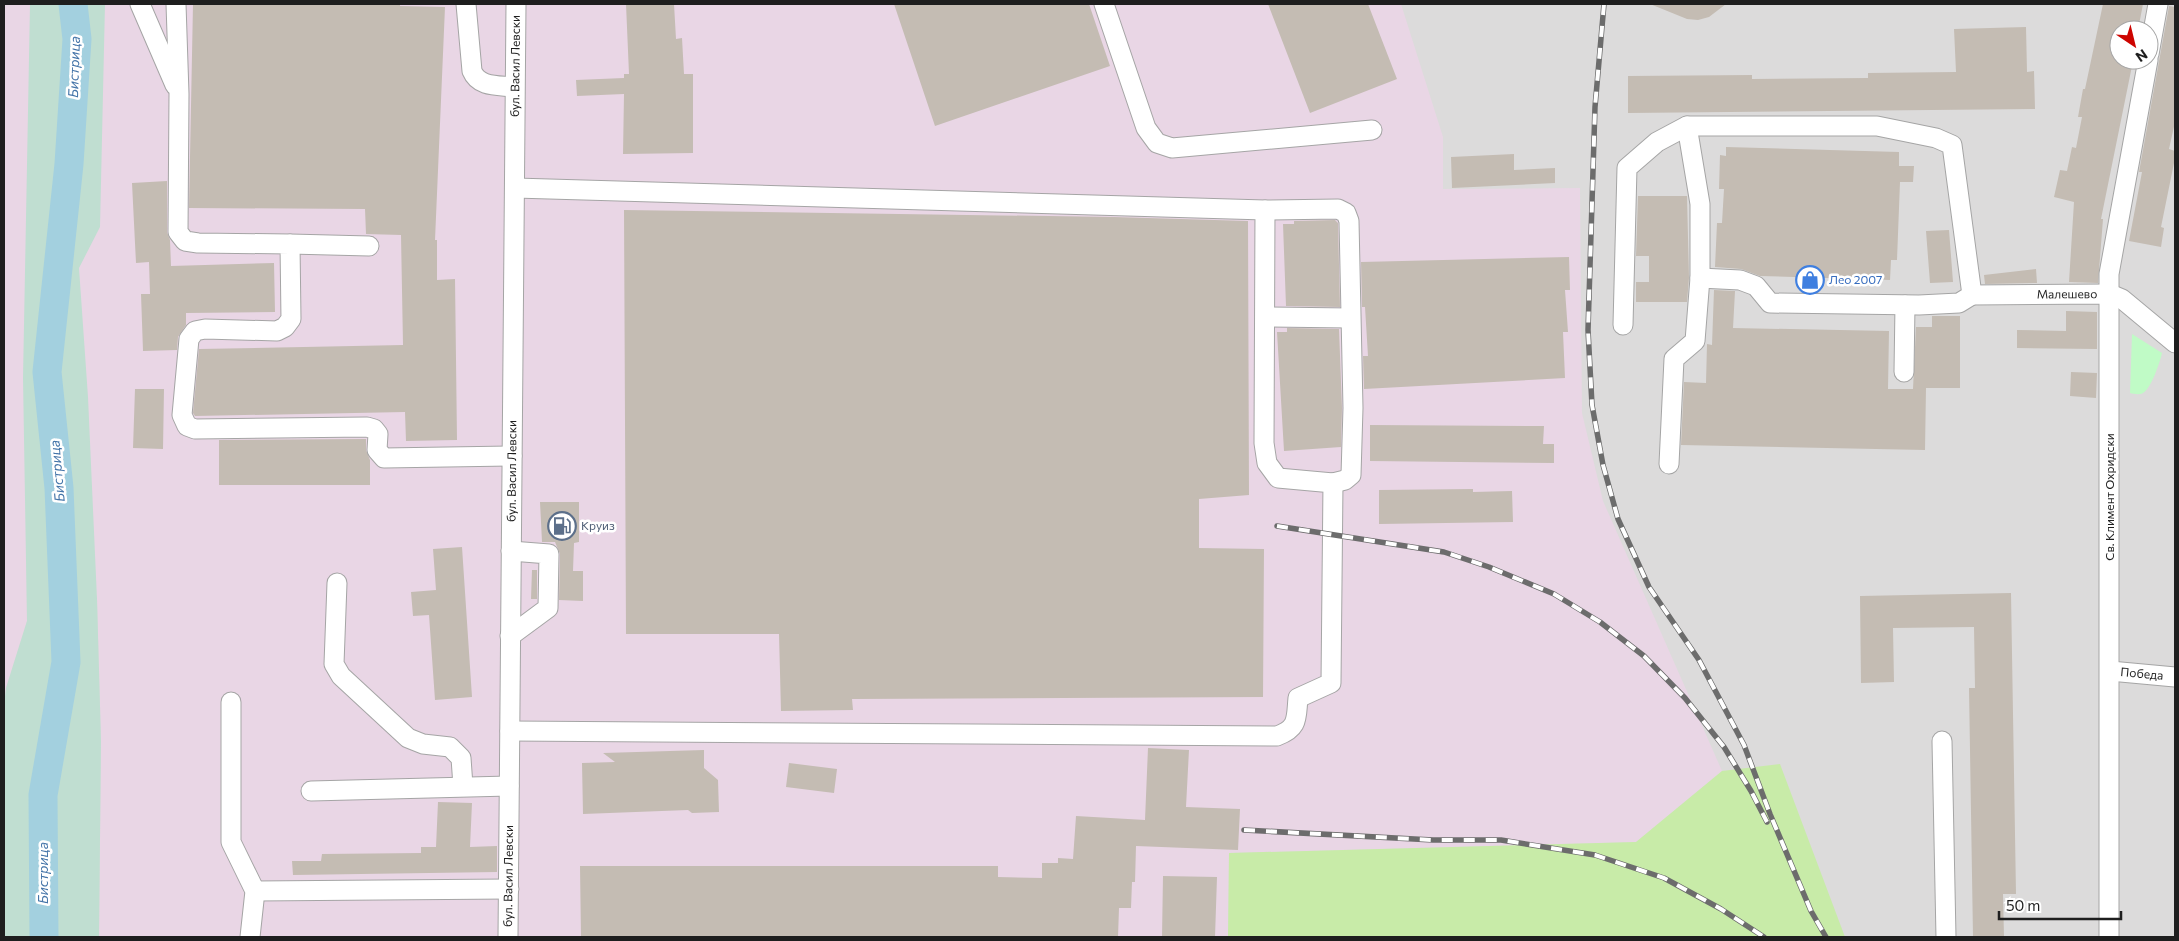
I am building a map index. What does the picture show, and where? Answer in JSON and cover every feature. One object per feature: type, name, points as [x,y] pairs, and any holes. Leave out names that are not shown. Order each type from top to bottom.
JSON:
[{"type":"street","points":[[140,4],[179,94]]},
{"type":"street","points":[[176,4],[179,94],[178,232],[185,241],[198,243],[370,246]]},
{"type":"street","points":[[466,4],[472,71],[475,78],[483,83],[514,87]]},
{"type":"street","name":"бул. Васил Левски","points":[[508,937],[516,4]]},
{"type":"street","points":[[1104,4],[1146,128],[1157,143],[1172,148],[1372,130]]},
{"type":"street","points":[[2155,20],[2158,4]]},
{"type":"street","name":"Св. Климент Охридски","points":[[2109,937],[2109,274],[2146,70]]},
{"type":"street","points":[[1669,464],[1674,359],[1695,341],[1700,278],[1700,204],[1687,126]]},
{"type":"street","points":[[1623,325],[1627,168],[1657,142],[1687,126],[1877,126],[1936,138],[1952,145],[1972,295],[1958,304],[1770,303],[1756,286],[1740,280],[1700,278]]},
{"type":"street","points":[[515,188],[1265,210],[1338,209],[1346,213],[1349,221],[1351,248],[1350,318],[1353,408],[1350,475],[1345,480],[1333,483],[1278,478],[1267,463],[1264,443],[1265,210]]},
{"type":"street","points":[[290,244],[291,319],[285,327],[277,331],[205,329],[195,331],[189,339],[182,415],[187,426],[196,429],[367,427],[374,429],[378,434],[377,450],[384,458],[512,456]]},
{"type":"street","name":"Малешево","points":[[1972,295],[2110,294],[2122,299],[2175,343]]},
{"type":"street","points":[[1904,372],[1905,305]]},
{"type":"street","points":[[1266,317],[1350,318]]},
{"type":"street","points":[[510,732],[1277,736],[1287,732],[1295,724],[1298,698],[1331,683],[1333,483]]},
{"type":"street","points":[[510,636],[548,608],[549,554],[511,551]]},
{"type":"street","points":[[337,583],[334,664],[341,676],[408,738],[423,744],[450,747],[460,758],[463,786]]},
{"type":"street","name":"Победа","points":[[2110,671],[2175,677]]},
{"type":"street","points":[[231,702],[231,842],[255,891],[250,937]]},
{"type":"street","points":[[1942,741],[1946,937]]},
{"type":"street","points":[[311,792],[509,786]]},
{"type":"street","points":[[255,891],[509,889]]},
{"type":"shaded area","points":[[4,4],[2175,4],[2175,937],[4,937]]},
{"type":"shaded area","points":[[4,4],[1401,4],[1443,137],[1443,189],[1580,188],[1582,413],[1603,501],[1722,771],[1636,842],[1229,853],[1228,937],[99,937],[101,742],[97,599],[26,429],[27,621],[6,688],[4,705]]},
{"type":"green space","points":[[30,4],[105,4],[100,227],[79,268],[88,397],[97,599],[101,742],[99,937],[4,937],[4,705],[6,688],[27,621],[23,378]]},
{"type":"green space","points":[[2132,334],[2162,353],[2152,381],[2146,391],[2140,394],[2130,393]]},
{"type":"green space","points":[[1780,764],[1845,937],[1228,937],[1229,853],[1636,842],[1722,771]]},
{"type":"building","points":[[193,4],[400,4],[400,6],[445,7],[435,240],[437,240],[437,280],[455,279],[457,440],[406,441],[405,412],[195,416],[193,413],[199,349],[403,345],[401,235],[366,234],[365,209],[189,208]]},
{"type":"building","points":[[626,4],[674,4],[676,39],[682,38],[684,74],[693,74],[693,153],[623,154],[624,94],[577,96],[576,80],[624,78],[624,74],[629,74]]},
{"type":"building","points":[[894,4],[1089,4],[1110,66],[935,126]]},
{"type":"building","points":[[1268,4],[1368,4],[1397,79],[1310,113]]},
{"type":"building","points":[[1650,4],[1726,4],[1709,17],[1698,20],[1687,19]]},
{"type":"building","points":[[2103,4],[2143,4],[2140,20],[2109,20],[2109,70],[2131,70],[2101,219],[2103,219],[2098,283],[2069,282],[2074,202],[2054,197],[2060,170],[2067,171],[2072,147],[2076,148],[2082,117],[2078,117],[2083,89],[2085,89]]},
{"type":"building","points":[[2169,6],[2175,7],[2175,122],[2169,149],[2175,151],[2175,158],[2161,227],[2164,228],[2161,247],[2129,241],[2142,172],[2139,172],[2157,70],[2159,70]]},
{"type":"building","points":[[2026,27],[2027,72],[2034,71],[2035,109],[1628,113],[1628,76],[1752,75],[1752,79],[1868,78],[1868,73],[1956,72],[1954,29]]},
{"type":"building","points":[[1726,147],[1899,152],[1899,166],[1914,166],[1913,182],[1900,182],[1897,260],[1891,260],[1890,280],[1760,276],[1741,269],[1715,267],[1717,223],[1722,223],[1724,189],[1719,189],[1720,155],[1726,156]]},
{"type":"building","points":[[1514,154],[1514,170],[1555,168],[1555,183],[1452,188],[1451,157]]},
{"type":"building","points":[[167,181],[167,232],[170,240],[171,266],[274,263],[275,312],[186,313],[186,325],[178,337],[177,350],[143,351],[141,294],[150,294],[149,262],[136,263],[132,183]]},
{"type":"building","points":[[1638,196],[1687,196],[1689,278],[1687,302],[1636,302],[1636,282],[1649,282],[1649,256],[1636,256]]},
{"type":"building","points":[[624,210],[1114,217],[1248,221],[1249,495],[1199,499],[1199,548],[1264,549],[1263,697],[852,699],[853,710],[781,711],[779,634],[626,634]]},
{"type":"building","points":[[1335,220],[1338,223],[1340,307],[1286,306],[1283,224],[1294,224],[1294,221]]},
{"type":"building","points":[[1949,230],[1953,282],[1930,283],[1926,231]]},
{"type":"building","points":[[1569,257],[1570,290],[1565,290],[1568,332],[1563,332],[1565,378],[1364,389],[1363,356],[1368,356],[1365,307],[1362,307],[1361,262]]},
{"type":"building","points":[[2036,269],[2037,283],[1985,284],[1984,275]]},
{"type":"building","points":[[1714,290],[1735,291],[1733,328],[1889,331],[1888,389],[1913,389],[1916,327],[1932,327],[1932,316],[1960,316],[1960,388],[1926,388],[1925,450],[1681,445],[1684,382],[1706,383],[1707,344],[1712,345]]},
{"type":"building","points":[[2066,311],[2097,312],[2097,349],[2017,348],[2017,330],[2066,331]]},
{"type":"building","points":[[1287,328],[1339,329],[1342,408],[1341,447],[1284,451],[1277,332],[1287,332]]},
{"type":"building","points":[[2071,372],[2097,373],[2096,398],[2070,396]]},
{"type":"building","points":[[135,389],[164,389],[163,449],[133,448]]},
{"type":"building","points":[[1370,425],[1544,426],[1543,444],[1554,444],[1554,463],[1370,461]]},
{"type":"building","points":[[366,439],[366,450],[370,460],[370,485],[219,485],[219,440]]},
{"type":"building","points":[[1473,489],[1473,492],[1512,491],[1513,522],[1379,524],[1379,490]]},
{"type":"building","points":[[540,502],[579,502],[579,542],[574,543],[573,571],[583,571],[583,601],[559,600],[560,554],[555,542],[542,542]]},
{"type":"building","points":[[462,547],[472,697],[435,700],[429,615],[413,616],[411,592],[436,590],[433,549]]},
{"type":"building","points":[[532,570],[537,570],[537,599],[531,599]]},
{"type":"building","points":[[2011,593],[2016,894],[2003,894],[2004,937],[1973,937],[1969,688],[1975,688],[1974,627],[1893,628],[1894,682],[1861,683],[1860,596]]},
{"type":"building","points":[[1148,748],[1189,750],[1186,807],[1240,809],[1238,850],[1136,846],[1135,882],[1132,882],[1131,908],[1119,908],[1118,937],[581,937],[580,866],[998,866],[998,877],[1042,878],[1042,863],[1058,863],[1058,858],[1073,859],[1076,816],[1145,820]]},
{"type":"building","points":[[704,750],[704,768],[718,780],[719,812],[692,813],[688,810],[583,814],[582,763],[615,762],[603,753]]},
{"type":"building","points":[[789,763],[837,769],[834,793],[786,787]]},
{"type":"building","points":[[438,802],[472,803],[470,847],[497,846],[497,872],[293,875],[292,861],[321,861],[322,854],[421,853],[421,847],[436,847]]},
{"type":"building","points":[[1163,876],[1217,877],[1215,937],[1162,937]]},
{"type":"waterway","name":"Бистрица","points":[[44,937],[43,795],[66,662],[59,488],[47,372],[69,164],[77,39],[73,4]]},
{"type":"railway","points":[[1604,4],[1595,107],[1588,330],[1592,405],[1603,465],[1618,519],[1649,587],[1699,660],[1744,745],[1770,814],[1811,911],[1826,937]]},
{"type":"railway","points":[[1277,526],[1444,552],[1489,567],[1554,594],[1600,622],[1644,656],[1685,698],[1724,747],[1751,791],[1767,822]]},
{"type":"railway","points":[[1244,830],[1433,840],[1501,840],[1595,855],[1664,878],[1721,909],[1764,937]]},
{"type":"place","name":"Лео 2007","points":[[1810,280]]},
{"type":"place","name":"Круиз","points":[[562,526]]}]
